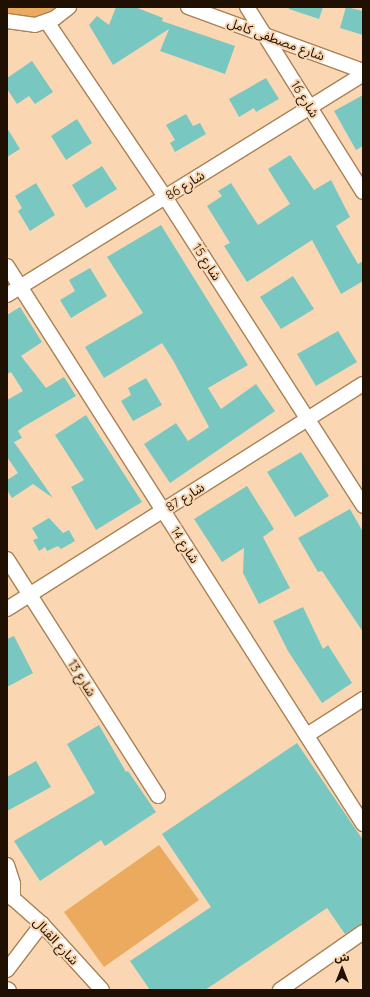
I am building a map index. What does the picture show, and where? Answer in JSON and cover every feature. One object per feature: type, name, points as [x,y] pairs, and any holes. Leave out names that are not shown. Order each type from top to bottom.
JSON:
[{"type":"street","points":[[7,22],[23,25],[47,22],[69,7]]},
{"type":"street","name":"شارع مصطفى كامل","points":[[188,7],[264,34],[363,73]]},
{"type":"street","name":"شارع 16","points":[[247,7],[363,192]]},
{"type":"street","name":"شارع 15","points":[[47,22],[165,197],[309,418],[363,506]]},
{"type":"street","name":"شارع 86","points":[[7,295],[363,73]]},
{"type":"street","name":"شارع 14","points":[[7,266],[363,824]]},
{"type":"street","name":"شارع 87","points":[[7,609],[363,384]]},
{"type":"street","name":"شارع 13","points":[[7,559],[158,796]]},
{"type":"street","points":[[307,735],[363,699]]},
{"type":"street","points":[[7,865],[13,884],[10,896]]},
{"type":"street","name":"شارع القنال","points":[[10,896],[42,924],[102,990]]},
{"type":"street","points":[[7,970],[42,924]]},
{"type":"street","points":[[280,990],[363,932]]},
{"type":"shaded area","points":[[7,7],[60,7],[32,19],[7,15]]},
{"type":"shaded area","points":[[159,845],[199,900],[104,967],[64,912]]},
{"type":"building","points":[[116,7],[135,7],[163,18],[162,21],[235,46],[225,74],[160,51],[169,29],[113,65],[89,25],[97,16],[109,25]]},
{"type":"building","points":[[289,7],[323,7],[319,19],[289,9]]},
{"type":"building","points":[[346,7],[363,11],[363,35],[340,28]]},
{"type":"building","points":[[32,61],[53,92],[35,104],[29,96],[17,104],[7,89],[7,78]]},
{"type":"building","points":[[266,78],[279,99],[256,112],[254,108],[239,117],[229,99]]},
{"type":"building","points":[[363,95],[363,146],[356,150],[334,111]]},
{"type":"building","points":[[186,114],[193,126],[200,123],[206,134],[175,152],[170,143],[175,140],[166,125]]},
{"type":"building","points":[[77,119],[92,143],[66,160],[51,136]]},
{"type":"building","points":[[7,128],[20,149],[7,157]]},
{"type":"building","points":[[290,155],[314,190],[331,180],[350,217],[336,226],[358,264],[363,261],[363,281],[341,294],[312,240],[247,282],[224,246],[230,243],[207,206],[222,196],[218,191],[231,183],[258,225],[290,204],[268,169]]},
{"type":"building","points":[[102,166],[117,189],[86,208],[72,185]]},
{"type":"building","points":[[36,183],[55,215],[30,231],[18,211],[22,208],[15,196]]},
{"type":"building","points":[[161,225],[248,365],[208,388],[221,409],[256,384],[275,411],[170,483],[144,444],[176,423],[188,441],[209,427],[174,362],[162,343],[104,378],[85,347],[143,313],[107,257]]},
{"type":"building","points":[[90,268],[107,296],[71,318],[60,300],[75,291],[69,280]]},
{"type":"building","points":[[293,276],[314,309],[281,329],[260,297]]},
{"type":"building","points":[[20,307],[42,342],[21,356],[46,388],[64,377],[76,396],[23,427],[18,431],[22,438],[14,442],[53,498],[33,484],[12,498],[7,490],[7,480],[18,473],[7,457],[7,400],[23,391],[11,372],[7,374],[7,315]]},
{"type":"building","points":[[338,331],[357,362],[316,386],[297,354]]},
{"type":"building","points":[[146,378],[162,405],[133,421],[121,401],[131,395],[128,388]]},
{"type":"building","points":[[86,415],[142,502],[96,530],[71,487],[84,480],[55,435]]},
{"type":"building","points":[[301,452],[329,496],[295,517],[267,472]]},
{"type":"building","points":[[247,486],[274,529],[263,537],[290,588],[259,604],[243,573],[244,548],[222,562],[194,519]]},
{"type":"building","points":[[350,509],[363,532],[363,632],[322,571],[318,572],[298,538]]},
{"type":"building","points":[[49,518],[63,533],[69,530],[75,541],[61,549],[58,546],[47,551],[45,547],[39,551],[33,540],[38,538],[32,528]]},
{"type":"building","points":[[303,607],[323,649],[328,645],[352,683],[322,703],[288,651],[273,621]]},
{"type":"building","points":[[14,636],[33,673],[7,687],[7,639]]},
{"type":"building","points":[[99,725],[126,772],[128,771],[156,812],[105,846],[101,840],[40,881],[14,841],[95,793],[67,744]]},
{"type":"building","points":[[297,743],[363,840],[363,923],[345,934],[327,908],[205,990],[150,990],[130,961],[211,907],[162,834]]},
{"type":"building","points":[[36,761],[51,787],[7,811],[7,777]]}]
